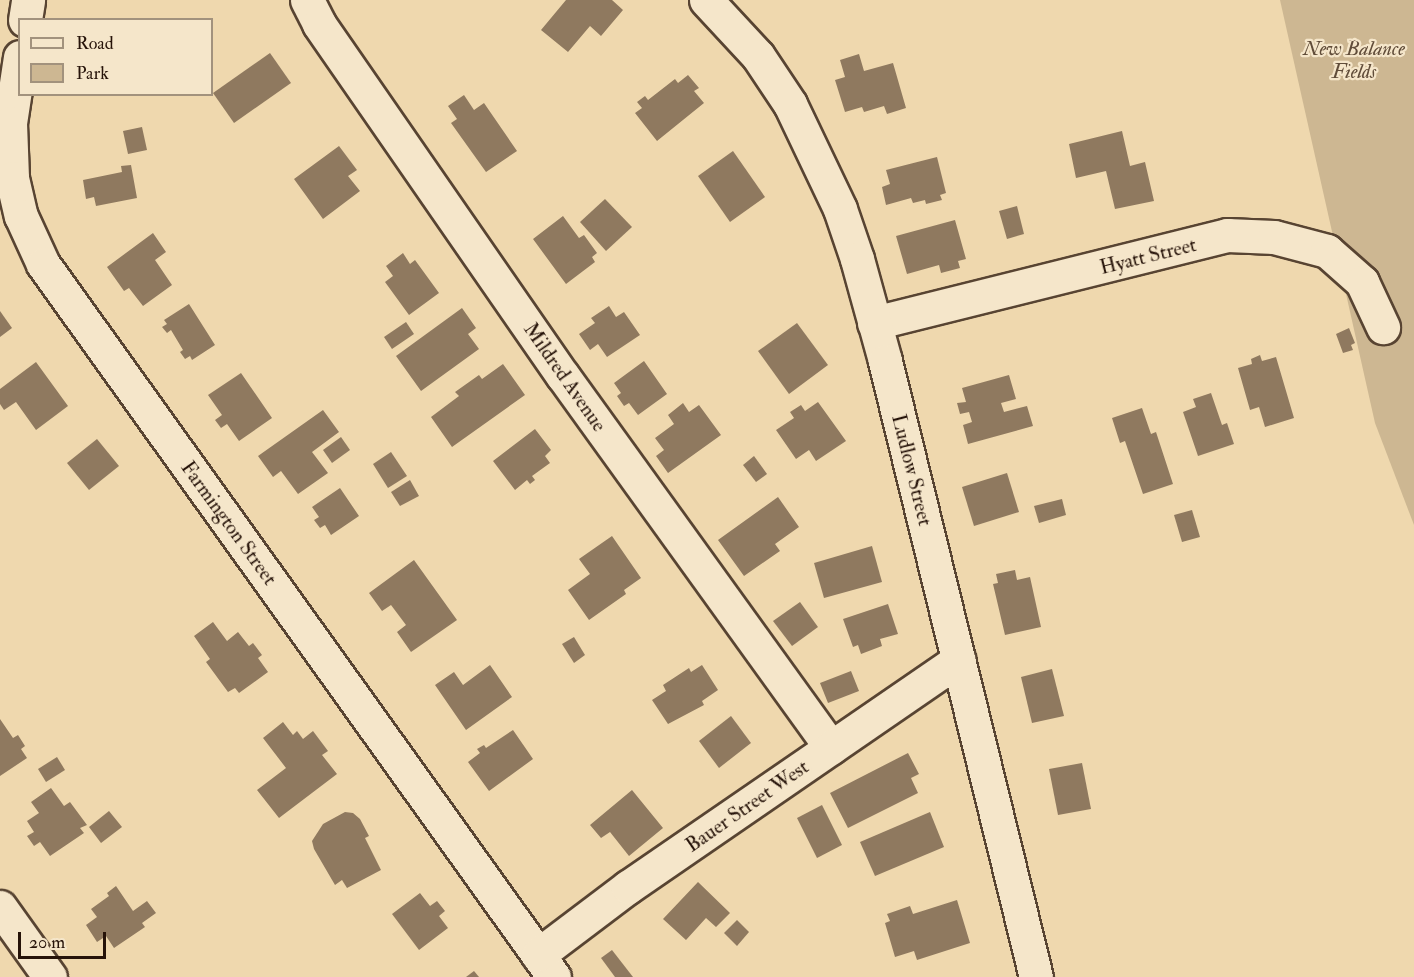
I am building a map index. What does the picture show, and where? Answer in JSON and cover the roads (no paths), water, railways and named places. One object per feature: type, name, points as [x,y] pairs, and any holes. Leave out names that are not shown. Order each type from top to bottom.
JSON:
[{"type":"street","points":[[25,18],[28,0]]},
{"type":"street","name":"Mildred Avenue","points":[[307,0],[319,24],[563,376],[831,747]]},
{"type":"street","name":"Ludlow Street","points":[[706,0],[758,56],[806,135],[840,209],[874,323],[1036,977]]},
{"type":"street","name":"Farmington Street","points":[[18,70],[10,123],[12,178],[21,216],[43,264],[546,966]]},
{"type":"street","name":"Hyatt Street","points":[[874,323],[1227,235],[1274,237],[1327,250],[1362,282],[1383,327]]},
{"type":"street","name":"Bauer Street West","points":[[546,966],[628,887],[958,660]]},
{"type":"street","points":[[0,907],[50,977]]},
{"type":"park label","name":"New Balance Fields","points":[[1354,60]]}]
